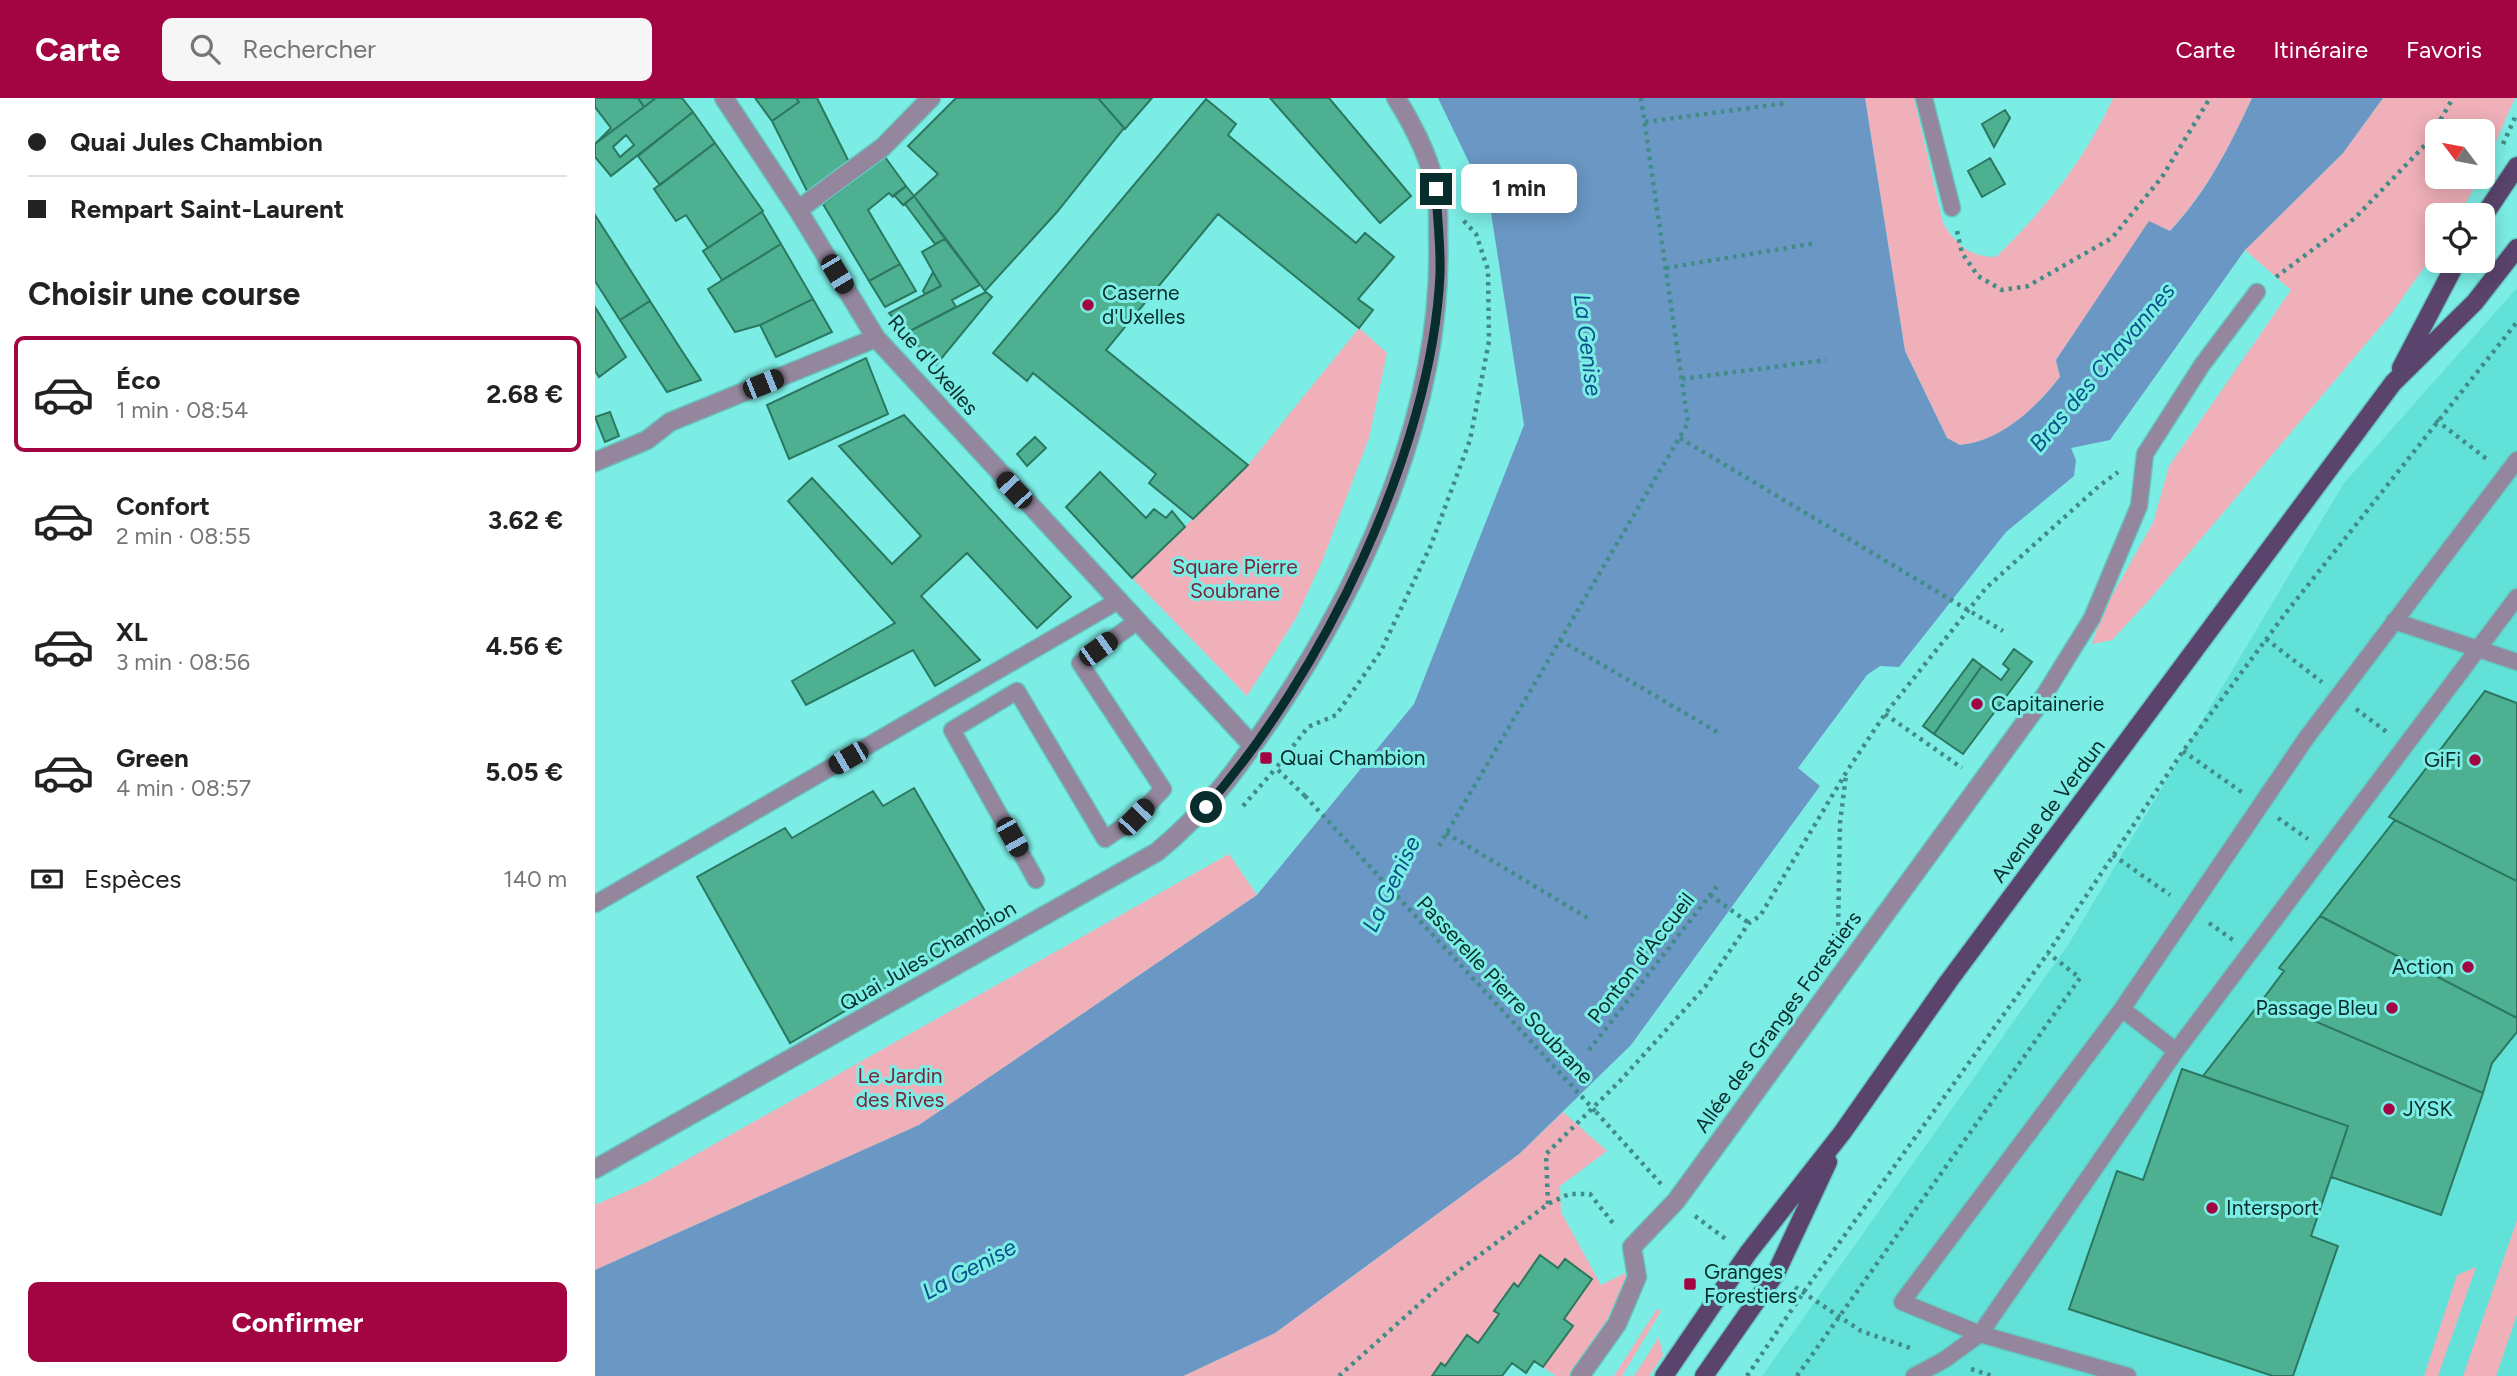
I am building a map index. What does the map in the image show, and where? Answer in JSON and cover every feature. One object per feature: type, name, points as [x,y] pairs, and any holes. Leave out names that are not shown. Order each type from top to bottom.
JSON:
[{"type":"main road","points":[[2492,203],[2517,166]]},
{"type":"main road","name":"Avenue de Verdun","points":[[1664,1376],[1748,1254],[1842,1133],[1948,982],[2393,383],[2475,302],[2517,248]]},
{"type":"main road","name":"Avenue de Verdun","points":[[2393,383],[2451,273]]},
{"type":"main road","name":"Avenue de Verdun","points":[[1704,1376],[1776,1273],[1842,1133]]},
{"type":"street","name":"Rue d'Uxelles","points":[[724,98],[798,210],[876,338],[1117,602],[1253,746]]},
{"type":"street","points":[[798,210],[883,148],[931,98]]},
{"type":"street","name":"Quai Jules Chambion","points":[[595,1170],[1157,852],[1193,822],[1233,776],[1320,645],[1370,545],[1412,427],[1429,357],[1440,275],[1436,189],[1412,124],[1396,98]]},
{"type":"street","points":[[595,462],[647,440],[670,422],[876,338]]},
{"type":"street","name":"Allée des Granges Forestiers","points":[[1632,1247],[1676,1201],[2040,702]]},
{"type":"street","points":[[1580,1376],[1617,1324],[1637,1277],[1632,1247]]},
{"type":"lane","points":[[1924,98],[1952,208]]},
{"type":"lane","points":[[2040,702],[2092,618],[2139,506],[2145,454],[2202,365],[2257,292]]},
{"type":"lane","points":[[2128,1376],[1980,1334],[1902,1302],[2122,1009],[2307,737],[2517,460]]},
{"type":"lane","points":[[1914,1376],[1944,1360],[1980,1334],[2176,1051],[2517,597]]},
{"type":"lane","points":[[595,904],[1117,602]]},
{"type":"lane","points":[[2395,621],[2517,662]]},
{"type":"lane","points":[[1036,880],[951,730],[1017,691],[1105,839],[1136,817],[1163,789],[1080,663],[1136,622]]},
{"type":"lane","points":[[2122,1009],[2176,1051]]},
{"type":"path","points":[[1439,846],[1688,423],[1641,98]]},
{"type":"path","points":[[1952,208],[1962,253],[1978,276],[2002,290],[2028,286],[2112,238],[2162,177],[2210,98]]},
{"type":"path","points":[[2257,292],[2355,218],[2427,143],[2453,98]]},
{"type":"path","points":[[1645,122],[1787,103]]},
{"type":"path","points":[[1243,806],[1308,727],[1336,715],[1381,651],[1431,545],[1470,440],[1489,341],[1488,270],[1476,234],[1436,189]]},
{"type":"path","points":[[1666,268],[1816,243]]},
{"type":"path","points":[[1747,1376],[1803,1293],[2048,953],[2183,751],[2284,614],[2436,420],[2517,322]]},
{"type":"path","points":[[1682,379],[1826,360]]},
{"type":"path","points":[[2436,420],[2506,475]]},
{"type":"path","points":[[1679,438],[2003,631]]},
{"type":"path","points":[[1548,1204],[1546,1154],[1619,1082],[1705,988],[1749,923],[1760,916],[1847,771],[1885,714],[1986,588],[2099,486],[2145,454]]},
{"type":"path","points":[[1560,640],[1717,733]]},
{"type":"path","points":[[1885,714],[1980,783]]},
{"type":"path","name":"Passerelle Pierre Soubrane","points":[[1276,768],[1305,796],[1676,1201],[1748,1254]]},
{"type":"path","points":[[1837,979],[1840,823],[1847,771]]},
{"type":"path","points":[[1446,834],[1591,920]]},
{"type":"path","name":"Ponton d'Accueil","points":[[1589,1050],[1718,885]]},
{"type":"path","points":[[1710,895],[1749,923]]},
{"type":"path","points":[[1797,1376],[2080,978],[2048,953]]},
{"type":"path","points":[[1339,1376],[1445,1281],[1548,1204],[1569,1194],[1590,1194],[1632,1247]]},
{"type":"path","points":[[1776,1273],[1838,1319],[1861,1331],[1992,1376]]},
{"type":"shaded area","points":[[2517,288],[2517,1376],[1762,1376],[2068,945],[2344,483]]},
{"type":"green space","points":[[1865,98],[1914,98],[1943,223],[1953,238],[1971,252],[1996,257],[2030,221],[2077,163],[2113,98],[2252,98],[2216,168],[2183,216],[2170,231],[2149,222],[2056,360],[2060,377],[2050,389],[2016,422],[1989,437],[1960,445],[1947,438],[1905,351]]},
{"type":"green space","points":[[2383,98],[2515,98],[2495,144],[2495,119],[2425,119],[2425,189],[2473,189],[2466,203],[2425,203],[2425,266],[2391,314],[2151,598],[2112,640],[2092,644],[2102,613],[2153,523],[2169,466],[2291,290],[2245,250],[2343,153]]},
{"type":"green space","name":"Square Pierre Soubrane","points":[[1359,328],[1387,353],[1369,438],[1323,559],[1296,618],[1247,696],[1132,578],[1248,465]]},
{"type":"green space","name":"Le Jardin des Rives","points":[[1229,854],[1257,895],[919,1125],[595,1270],[595,1205],[647,1182]]},
{"type":"green space","points":[[1563,1112],[1607,1151],[1560,1186],[1561,1212],[1601,1285],[1625,1273],[1628,1290],[1571,1376],[1556,1376],[1543,1367],[1573,1326],[1564,1319],[1565,1259],[1558,1268],[1541,1256],[1518,1287],[1514,1283],[1494,1310],[1499,1314],[1478,1343],[1466,1335],[1445,1365],[1441,1364],[1432,1376],[1183,1376],[1275,1333],[1519,1154]]},
{"type":"green space","points":[[2517,1220],[2517,1315],[2496,1376],[2463,1376]]},
{"type":"green space","points":[[2476,1267],[2438,1376],[2424,1376],[2457,1275]]},
{"type":"green space","points":[[1657,1309],[1661,1311],[1622,1376],[1614,1376]]},
{"type":"green space","points":[[1659,1337],[1663,1355],[1649,1376],[1634,1376]]},
{"type":"water","points":[[1438,98],[1865,98],[1905,351],[1947,438],[1960,445],[1989,437],[2016,422],[2050,389],[2060,377],[2056,360],[2149,221],[2170,231],[2183,216],[2216,168],[2252,98],[2383,98],[2343,153],[2245,250],[2110,440],[2071,448],[2076,460],[2074,476],[2006,532],[1899,667],[1880,666],[1867,675],[1798,768],[1820,786],[1631,1045],[1519,1154],[1275,1333],[1183,1376],[595,1376],[595,1270],[919,1125],[1257,895],[1414,704],[1524,425],[1490,206]]},
{"type":"building","points":[[595,98],[638,98],[644,107],[595,144],[611,128],[595,107]]},
{"type":"building","points":[[638,98],[656,98],[644,107]]},
{"type":"building","points":[[656,98],[682,98],[693,112],[611,176],[595,157],[595,144]],"holes":[[[626,135],[634,145],[620,157],[613,147]]]},
{"type":"building","points":[[755,98],[796,98],[799,102],[772,121]]},
{"type":"building","points":[[796,98],[817,98],[849,162],[808,193],[772,121],[799,102]]},
{"type":"building","points":[[956,98],[1098,98],[1124,128],[1057,212],[985,291],[914,196],[938,174],[908,146]]},
{"type":"building","points":[[1098,98],[1152,98],[1125,129]]},
{"type":"building","points":[[1270,98],[1329,98],[1411,196],[1380,223]]},
{"type":"building","name":"Caserne d'Uxelles","points":[[1206,99],[1236,124],[1228,135],[1356,243],[1365,233],[1394,257],[1358,299],[1373,310],[1359,328],[1218,214],[1106,350],[1248,465],[1193,519],[1149,483],[1156,474],[1033,373],[1027,381],[993,353]]},
{"type":"building","points":[[2005,110],[2010,118],[1994,147],[1982,124]]},
{"type":"building","points":[[693,112],[715,143],[660,185],[638,156]]},
{"type":"building","points":[[715,143],[763,211],[708,248],[686,215],[676,221],[654,189]]},
{"type":"building","points":[[885,157],[906,186],[893,197],[889,193],[868,210],[900,264],[869,281],[823,204]]},
{"type":"building","points":[[1990,158],[2005,184],[1982,197],[1968,171]]},
{"type":"building","points":[[906,186],[914,196],[903,205],[894,195]]},
{"type":"building","points":[[914,196],[945,239],[935,244],[905,204]]},
{"type":"building","points":[[762,212],[781,244],[722,280],[703,251]]},
{"type":"building","points":[[595,215],[650,301],[620,320],[595,281]]},
{"type":"building","points":[[945,239],[980,285],[952,300],[956,307],[906,333],[889,313],[941,286],[922,252]]},
{"type":"building","points":[[781,244],[813,299],[760,325],[735,332],[708,289]]},
{"type":"building","points":[[900,264],[916,291],[885,307],[869,281]]},
{"type":"building","points":[[933,272],[941,286],[925,294],[923,291]]},
{"type":"building","points":[[986,292],[992,297],[936,365],[906,333]]},
{"type":"building","points":[[813,299],[832,332],[776,357],[760,325]]},
{"type":"building","points":[[650,301],[701,380],[667,392],[620,320]]},
{"type":"building","points":[[595,307],[626,357],[599,377],[595,371]]},
{"type":"building","points":[[866,358],[888,414],[789,459],[767,405]]},
{"type":"building","points":[[610,412],[619,436],[605,442],[595,417]]},
{"type":"building","points":[[904,415],[1071,597],[1037,628],[967,553],[921,596],[980,660],[935,686],[913,650],[806,705],[792,681],[895,623],[788,501],[812,478],[892,564],[921,536],[839,446]]},
{"type":"building","points":[[1035,437],[1046,448],[1027,466],[1017,454]]},
{"type":"building","points":[[1100,472],[1146,518],[1154,509],[1166,518],[1172,511],[1185,527],[1132,578],[1066,507]]},
{"type":"building","name":"Capitainerie","points":[[2014,649],[2032,662],[1963,754],[1934,734],[1982,666],[2001,680],[2009,669],[2003,664]]},
{"type":"building","points":[[1973,659],[1982,666],[1934,734],[1923,726]]},
{"type":"building","name":"GiFi","points":[[2485,691],[2517,703],[2517,881],[2389,817]]},
{"type":"building","points":[[914,788],[993,925],[790,1043],[697,877],[785,828],[792,838],[873,791],[883,806]]},
{"type":"building","name":"Action","points":[[2395,820],[2517,881],[2517,1018],[2320,916]]},
{"type":"building","name":"Passage Bleu","points":[[2320,916],[2517,1018],[2517,1032],[2492,1063],[2483,1093],[2263,999],[2284,971],[2279,968]]},
{"type":"building","name":"JYSK","points":[[2263,999],[2483,1093],[2441,1215],[2331,1177],[2348,1126],[2203,1076]]},
{"type":"building","name":"Intersport","points":[[2182,1069],[2348,1126],[2311,1236],[2338,1246],[2293,1376],[2273,1376],[2069,1309],[2117,1171],[2143,1180]]},
{"type":"building","points":[[1540,1255],[1558,1268],[1565,1259],[1592,1279],[1564,1319],[1573,1326],[1543,1367],[1534,1361],[1526,1373],[1512,1363],[1502,1376],[1432,1376],[1441,1363],[1445,1366],[1467,1335],[1478,1343],[1499,1314],[1494,1311],[1514,1283],[1518,1287]]},
{"type":"place","name":"Caserne d'Uxelles","points":[[1088,305]]},
{"type":"place","name":"Capitainerie","points":[[1977,704]]},
{"type":"place","name":"Quai Chambion","points":[[1266,758]]},
{"type":"place","name":"GiFi","points":[[2475,760]]},
{"type":"place","name":"Action","points":[[2468,967]]},
{"type":"place","name":"Passage Bleu","points":[[2392,1008]]},
{"type":"place","name":"JYSK","points":[[2389,1109]]},
{"type":"place","name":"Intersport","points":[[2212,1208]]},
{"type":"place","name":"Granges Forestiers","points":[[1690,1284]]},
{"type":"route","points":[[1206,807],[1233,776],[1320,645],[1370,545],[1412,427],[1429,357],[1440,275],[1436,189]]},
{"type":"water label","name":"La Genise","points":[[1588,345]]},
{"type":"water label","name":"Bras des Chavannes","points":[[2102,367]]},
{"type":"water label","name":"La Genise","points":[[1391,884]]},
{"type":"water label","name":"La Genise","points":[[969,1269]]}]
